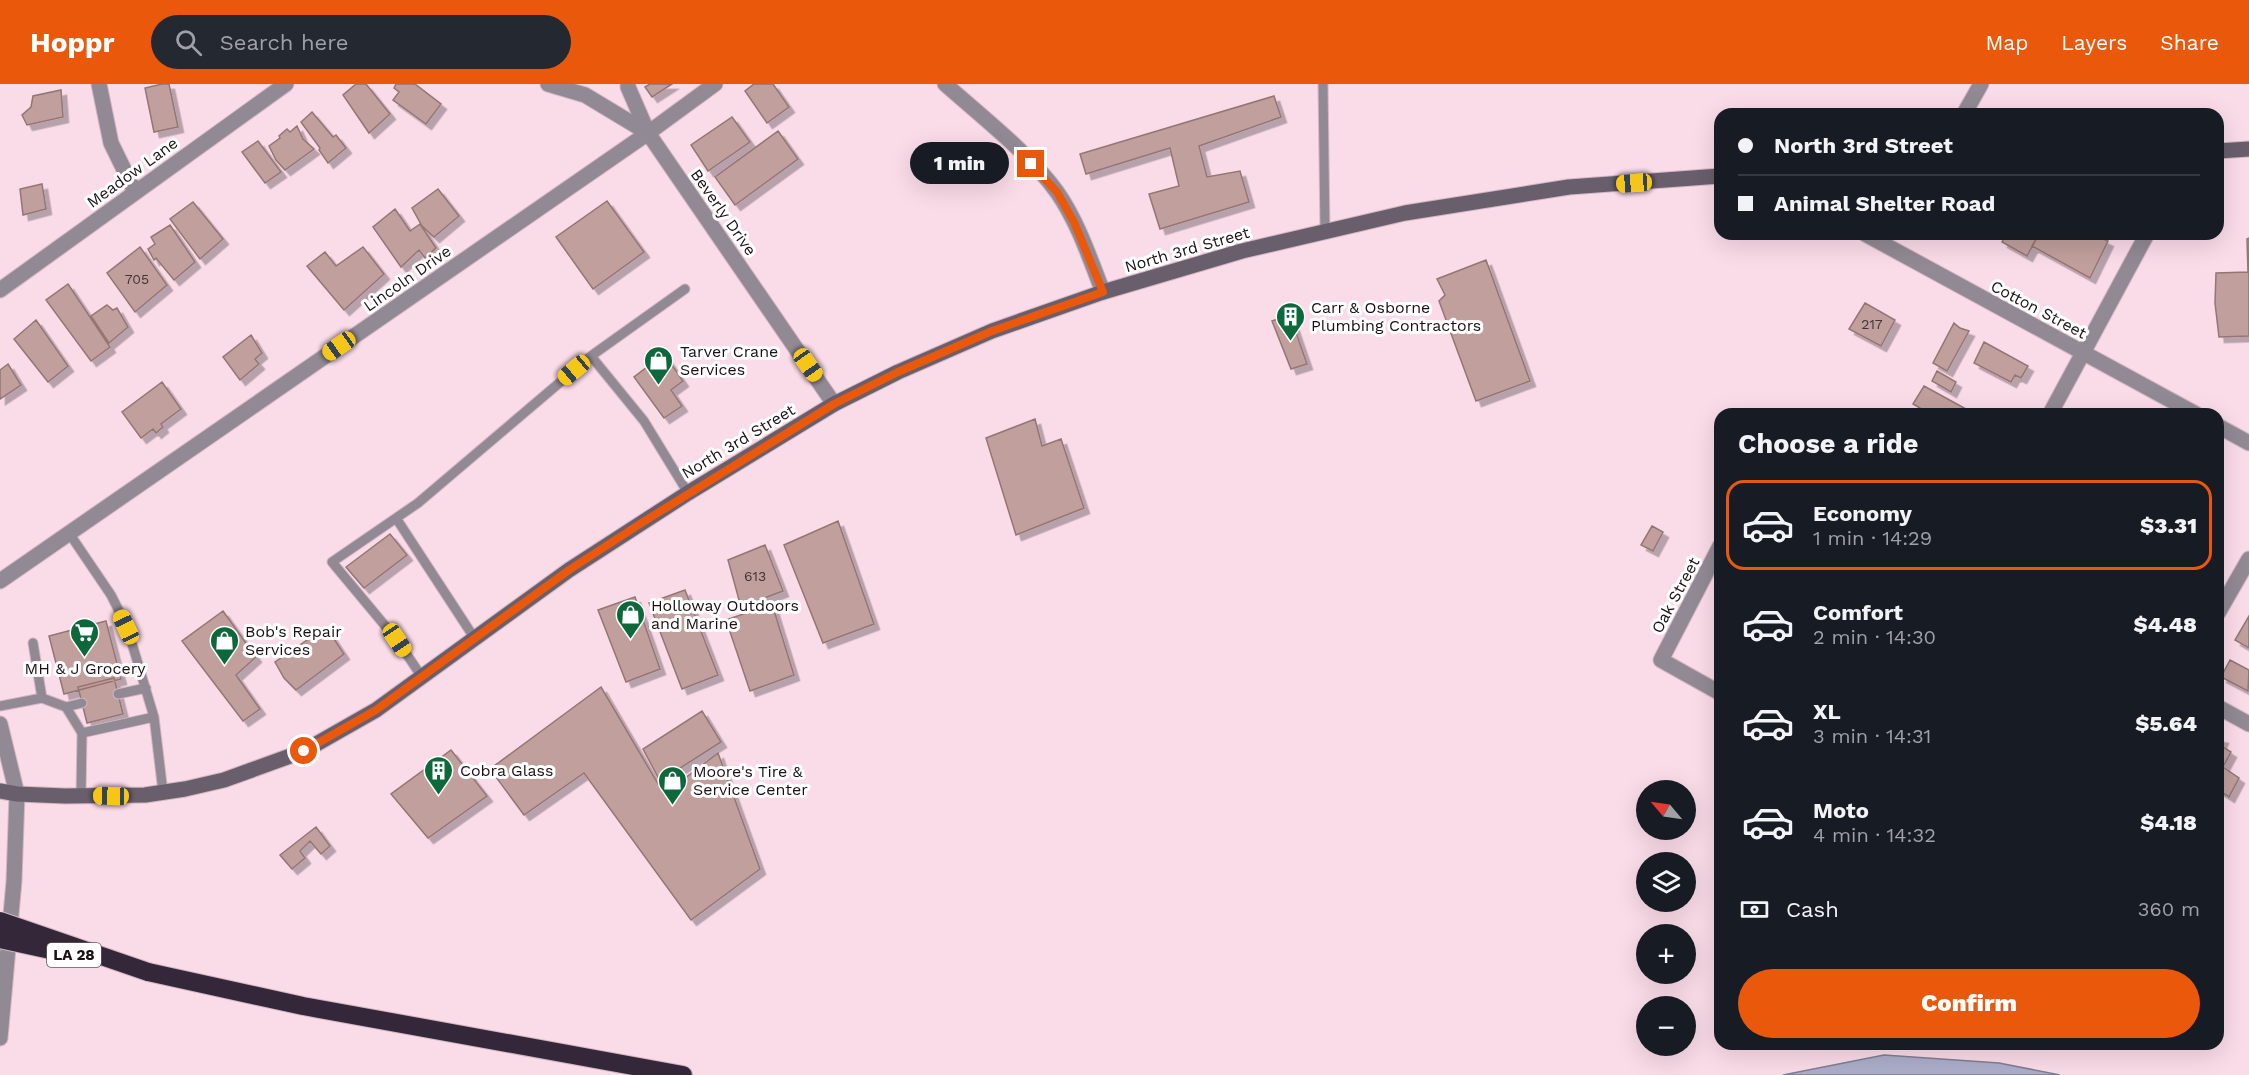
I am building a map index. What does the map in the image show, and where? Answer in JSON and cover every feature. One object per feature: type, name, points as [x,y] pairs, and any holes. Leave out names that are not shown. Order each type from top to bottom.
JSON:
[{"type":"highway","points":[[0,921],[148,972],[303,1006],[683,1075]]},
{"type":"highway","name":"LA 28","points":[[0,939],[148,972]]},
{"type":"main road","points":[[2224,151],[2249,149]]},
{"type":"main road","name":"North 3rd Street","points":[[0,791],[17,794],[81,796],[163,792],[224,780],[304,751],[376,710],[569,570],[688,493],[834,404],[898,372],[992,331],[1103,292],[1242,251],[1405,213],[1569,187],[1714,176]]},
{"type":"street","points":[[99,84],[111,143],[135,192]]},
{"type":"street","name":"Meadow Lane","points":[[0,290],[286,84]]},
{"type":"street","name":"Beverly Drive","points":[[548,84],[585,95],[648,133],[834,404]]},
{"type":"street","points":[[628,84],[648,133]]},
{"type":"street","name":"Lincoln Drive","points":[[0,581],[648,133],[715,84]]},
{"type":"street","points":[[945,84],[1018,150],[1057,192],[1074,222],[1103,292]]},
{"type":"street","points":[[1967,108],[1981,84]]},
{"type":"street","name":"Cotton Street","points":[[1876,240],[2185,408]]},
{"type":"street","points":[[2053,408],[2144,240]]},
{"type":"street","points":[[2224,429],[2249,442]]},
{"type":"street","name":"Oak Street","points":[[1714,558],[1661,660],[1714,690]]},
{"type":"street","points":[[2224,603],[2249,559]]},
{"type":"street","points":[[2224,710],[2249,724]]},
{"type":"street","points":[[0,724],[17,794],[14,880],[0,1038]]},
{"type":"lane","points":[[1323,84],[1325,231]]},
{"type":"lane","points":[[422,677],[397,640],[332,562],[418,503],[591,356],[685,289]]},
{"type":"lane","points":[[591,356],[644,421],[688,493]]},
{"type":"lane","points":[[396,518],[475,639]]},
{"type":"lane","points":[[69,533],[111,595],[126,627],[147,688],[154,717],[163,792]]},
{"type":"lane","points":[[33,643],[42,698]]},
{"type":"lane","points":[[118,694],[147,688]]},
{"type":"lane","points":[[0,706],[42,698],[66,707],[82,703]]},
{"type":"lane","points":[[66,707],[82,733],[81,796]]},
{"type":"lane","points":[[82,733],[154,717]]},
{"type":"water","points":[[1884,1055],[1999,1063],[2060,1075],[1783,1075]]},
{"type":"building","points":[[169,84],[178,127],[154,132],[145,88]]},
{"type":"building","points":[[356,84],[366,84],[390,114],[369,133],[343,95]]},
{"type":"building","points":[[396,84],[415,84],[441,104],[426,124],[393,100],[399,92],[394,88]]},
{"type":"building","points":[[650,84],[672,84],[652,97],[645,87]]},
{"type":"building","points":[[754,84],[773,84],[789,107],[767,123],[745,91]]},
{"type":"building","points":[[61,90],[63,117],[27,125],[22,115],[31,107],[33,96]]},
{"type":"building","points":[[1274,96],[1281,117],[1199,146],[1207,177],[1240,171],[1249,202],[1160,229],[1149,194],[1179,186],[1170,148],[1086,174],[1080,154]]},
{"type":"building","points":[[312,112],[333,137],[336,135],[346,148],[328,163],[301,122]]},
{"type":"building","points":[[732,117],[750,142],[708,171],[691,145]]},
{"type":"building","points":[[297,126],[303,139],[314,149],[285,170],[276,160],[269,146],[287,129],[290,132]]},
{"type":"building","points":[[778,131],[798,159],[735,205],[715,177]]},
{"type":"building","points":[[258,141],[281,172],[265,183],[242,152]]},
{"type":"building","points":[[42,184],[46,209],[23,215],[20,189]]},
{"type":"building","points":[[438,189],[459,216],[434,237],[422,226],[412,208]]},
{"type":"building","points":[[607,201],[644,252],[593,289],[556,237]]},
{"type":"building","points":[[193,202],[223,239],[200,259],[170,219]]},
{"type":"building","points":[[395,209],[410,231],[420,224],[436,248],[425,258],[419,250],[401,267],[373,227]]},
{"type":"building","points":[[170,225],[195,262],[174,280],[156,258],[154,260],[148,249],[155,244],[151,237]]},
{"type":"building","points":[[2249,238],[2249,336],[2219,337],[2215,303],[2216,273],[2248,272],[2247,239]]},
{"type":"building","points":[[2003,240],[2036,240],[2027,256],[2002,242]]},
{"type":"building","points":[[2036,240],[2108,241],[2090,278],[2032,246]]},
{"type":"building","points":[[140,247],[167,285],[135,312],[107,273]]},
{"type":"building","points":[[363,247],[384,274],[344,310],[307,266],[325,252],[336,266]]},
{"type":"building","points":[[1486,260],[1530,381],[1476,401],[1439,301],[1445,295],[1437,279]]},
{"type":"building","points":[[68,284],[110,347],[91,361],[46,300]]},
{"type":"building","points":[[1865,303],[1895,320],[1881,346],[1849,329]]},
{"type":"building","points":[[107,305],[113,310],[117,308],[128,327],[109,343],[91,316]]},
{"type":"building","name":"Carr & Osborne Plumbing Contractors","points":[[1290,315],[1307,364],[1291,369],[1272,321]]},
{"type":"building","points":[[36,320],[68,366],[48,382],[14,339]]},
{"type":"building","points":[[1954,323],[1969,331],[1947,371],[1933,363]]},
{"type":"building","points":[[251,335],[262,353],[255,359],[259,364],[240,380],[223,357]]},
{"type":"building","points":[[1984,342],[2028,366],[2021,378],[2015,375],[2011,382],[1974,363]]},
{"type":"building","name":"Tarver Crane Services","points":[[667,358],[683,381],[671,390],[682,406],[664,418],[634,377],[651,364],[654,367]]},
{"type":"building","points":[[8,364],[21,385],[0,399],[0,370]]},
{"type":"building","points":[[1937,371],[1956,382],[1951,392],[1932,381]]},
{"type":"building","points":[[162,382],[181,409],[161,424],[163,427],[156,433],[153,429],[141,438],[122,412]]},
{"type":"building","points":[[1924,386],[1964,408],[1920,408],[1913,404]]},
{"type":"building","points":[[1035,419],[1042,446],[1061,439],[1084,508],[1016,535],[986,438]]},
{"type":"building","points":[[838,521],[874,624],[823,643],[784,545]]},
{"type":"building","points":[[1652,526],[1663,532],[1653,551],[1641,545]]},
{"type":"building","points":[[390,534],[407,555],[364,588],[346,567]]},
{"type":"building","points":[[765,545],[783,591],[741,607],[728,560]]},
{"type":"building","points":[[685,590],[718,675],[682,689],[649,603]]},
{"type":"building","name":"Holloway Outdoors and Marine","points":[[635,597],[660,669],[626,682],[598,610]]},
{"type":"building","points":[[772,604],[794,675],[750,691],[726,620]]},
{"type":"building","name":"Bob's Repair Services","points":[[223,611],[256,657],[236,675],[260,709],[243,721],[182,641]]},
{"type":"building","points":[[2249,616],[2249,648],[2235,640]]},
{"type":"building","name":"MH & J Grocery","points":[[106,621],[121,679],[64,694],[49,636]]},
{"type":"building","points":[[326,627],[344,654],[296,690],[284,678],[275,662]]},
{"type":"building","points":[[2230,660],[2249,670],[2248,691],[2224,679],[2224,671]]},
{"type":"building","points":[[114,678],[123,714],[87,723],[78,687]]},
{"type":"building","name":"Moore's Tire & Service Center","points":[[601,687],[664,794],[718,753],[760,869],[691,920],[584,773],[524,815],[490,769]]},
{"type":"building","points":[[702,711],[721,742],[660,781],[643,749]]},
{"type":"building","points":[[2224,748],[2231,752],[2224,765]]},
{"type":"building","name":"Cobra Glass","points":[[451,750],[487,796],[428,838],[391,794]]},
{"type":"building","points":[[2224,768],[2239,778],[2229,797],[2224,794]]},
{"type":"building","points":[[316,827],[330,846],[321,854],[310,841],[300,851],[305,858],[292,869],[280,855]]},
{"type":"place","name":"Carr & Osborne Plumbing Contractors","points":[[1290,342]]},
{"type":"place","name":"Tarver Crane Services","points":[[659,386]]},
{"type":"place","name":"Holloway Outdoors and Marine","points":[[630,640]]},
{"type":"place","name":"MH & J Grocery","points":[[85,658]]},
{"type":"place","name":"Bob's Repair Services","points":[[224,666]]},
{"type":"place","name":"Cobra Glass","points":[[439,796]]},
{"type":"place","name":"Moore's Tire & Service Center","points":[[672,806]]},
{"type":"route","points":[[304,751],[347,729],[376,710],[569,570],[674,501],[834,404],[898,372],[992,331],[1103,292],[1074,222],[1057,192],[1031,164]]}]
